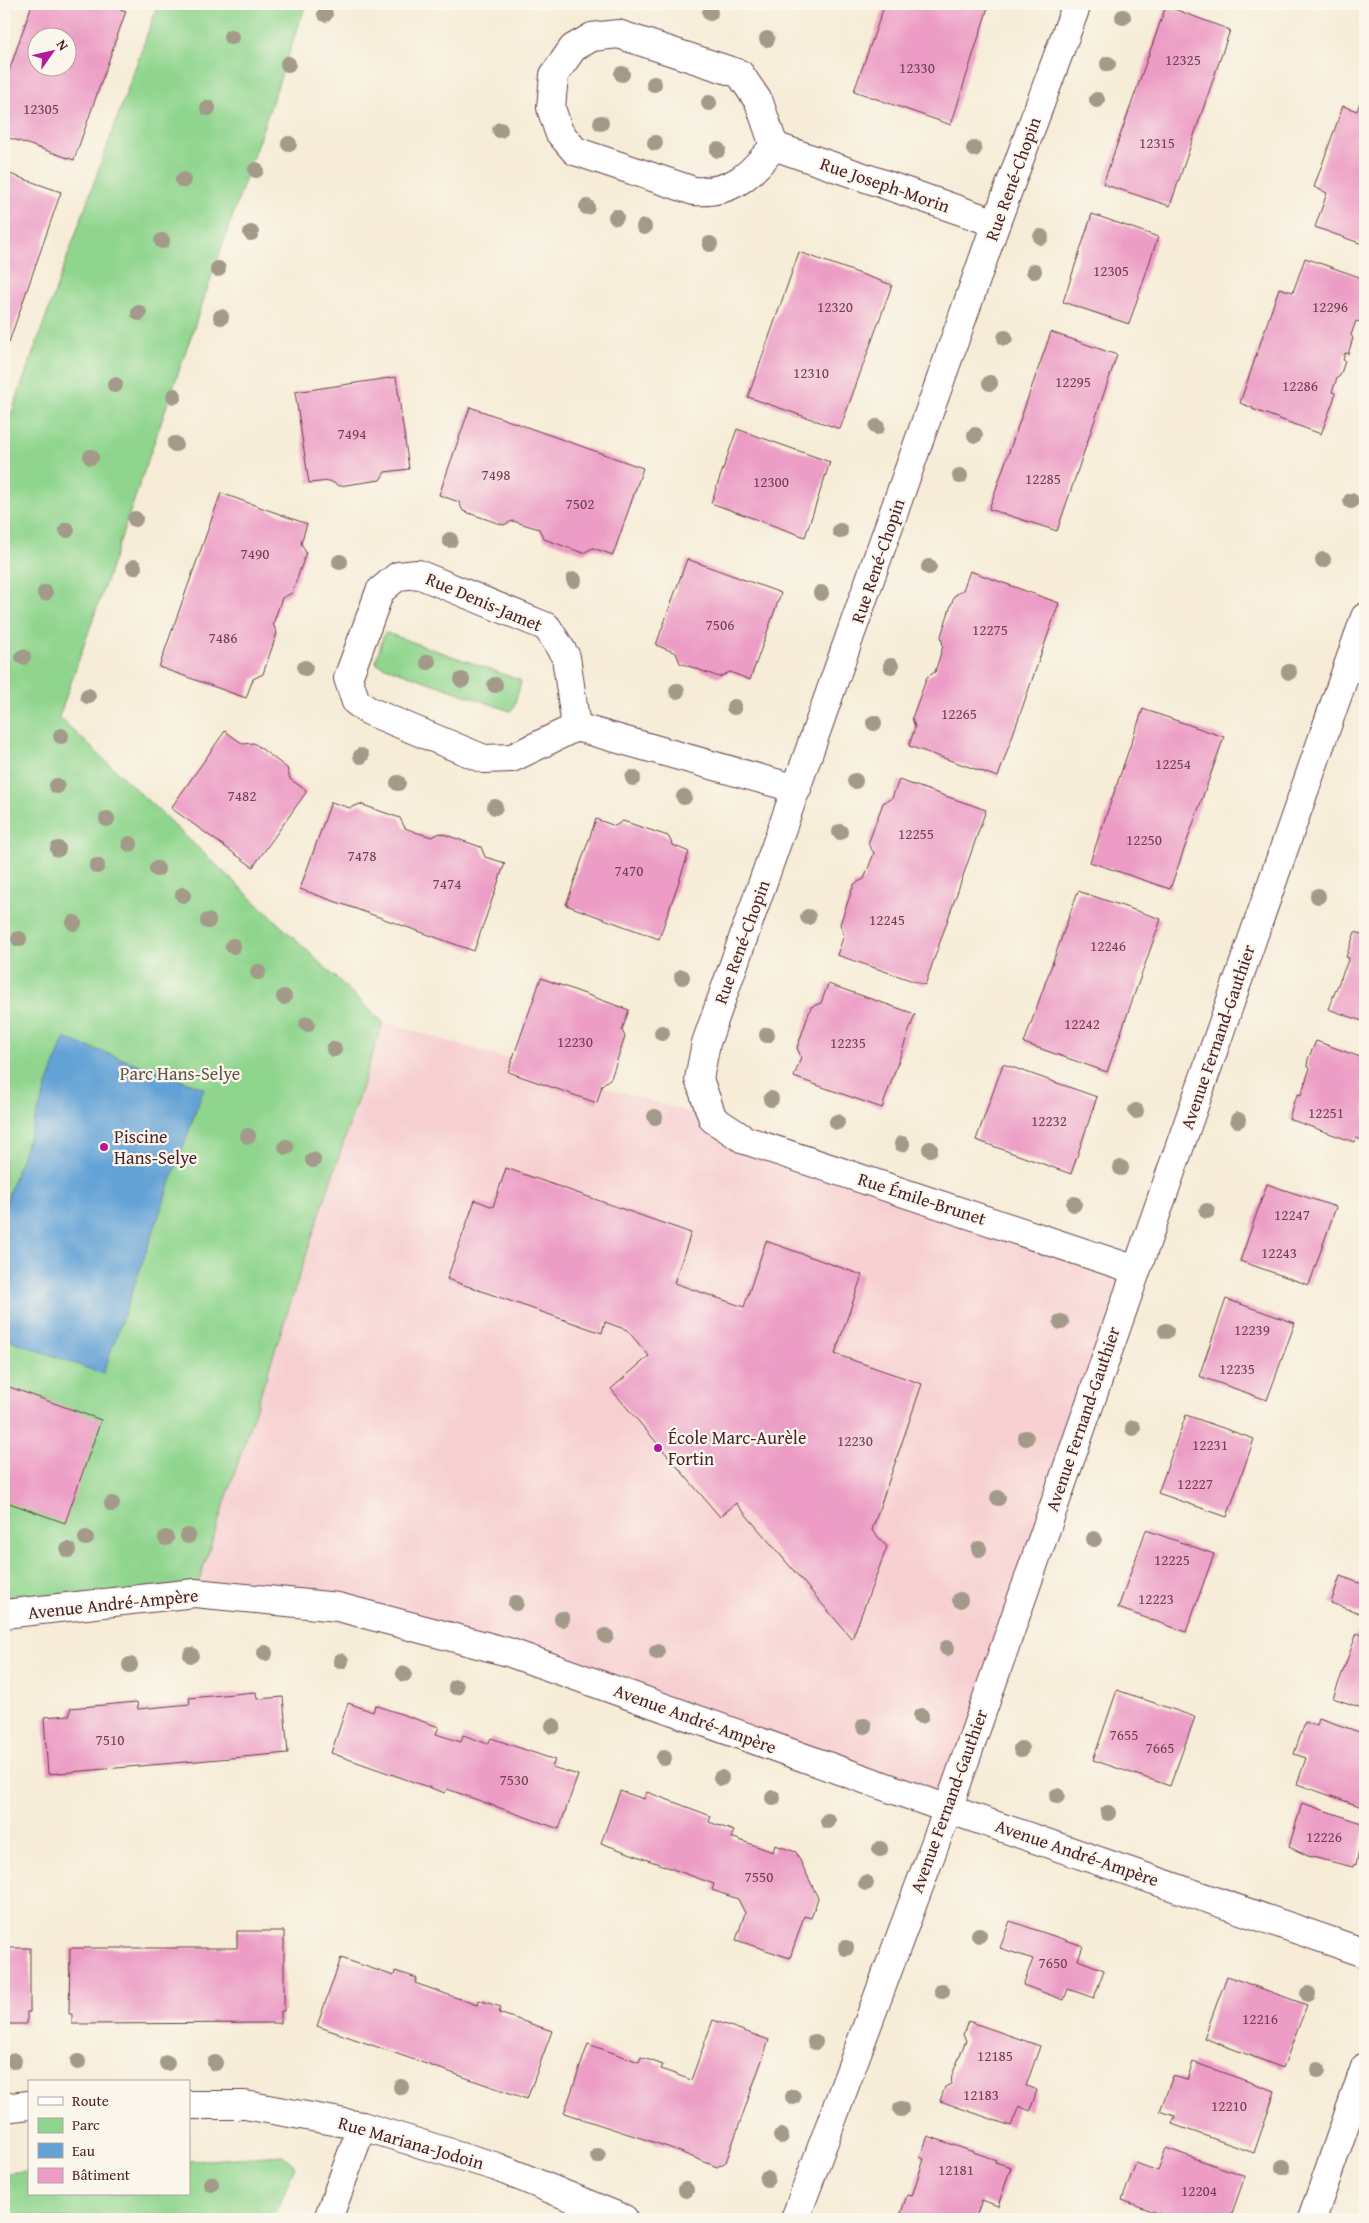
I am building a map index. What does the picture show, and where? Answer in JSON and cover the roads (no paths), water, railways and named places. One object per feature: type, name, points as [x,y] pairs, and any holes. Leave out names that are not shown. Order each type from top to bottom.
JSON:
[{"type":"street","name":"Rue René-Chopin","points":[[713,1119],[699,1079],[706,1043],[996,223],[1077,4]]},
{"type":"street","points":[[618,34],[740,74],[759,102],[774,146],[756,169],[744,178],[712,192],[694,190],[575,151],[559,132],[551,108],[554,75],[573,48],[592,37],[618,34]]},
{"type":"street","name":"Rue Joseph-Morin","points":[[774,146],[996,223]]},
{"type":"street","name":"Rue Denis-Jamet","points":[[418,574],[547,627],[566,657],[576,727],[512,758],[484,759],[369,711],[356,702],[348,678],[380,591],[398,576],[418,574]]},
{"type":"street","name":"Avenue Fernand-Gauthier","points":[[796,2219],[948,1809],[1365,617]]},
{"type":"street","points":[[576,727],[797,790]]},
{"type":"street","name":"Rue Émile-Brunet","points":[[713,1119],[745,1140],[1136,1270]]},
{"type":"street","name":"Avenue André-Ampère","points":[[4,1614],[195,1593],[338,1607],[508,1652],[948,1809],[1365,1953]]},
{"type":"street","points":[[1312,2219],[1365,2067]]},
{"type":"street","name":"Rue Mariana-Jodoin","points":[[190,2105],[245,2105],[362,2126],[497,2167],[624,2219]]},
{"type":"street","points":[[4,2108],[28,2106]]},
{"type":"street","points":[[328,2219],[362,2126]]},
{"type":"water","name":"Piscine Hans-Selye","points":[[64,1038],[204,1088],[103,1374],[4,1338],[4,1207]]},
{"type":"place","name":"Piscine Hans-Selye","points":[[104,1147]]},
{"type":"place","name":"École Marc-Aurèle Fortin","points":[[658,1448]]},
{"type":"park label","name":"Parc Hans-Selye","points":[[180,1074]]}]
